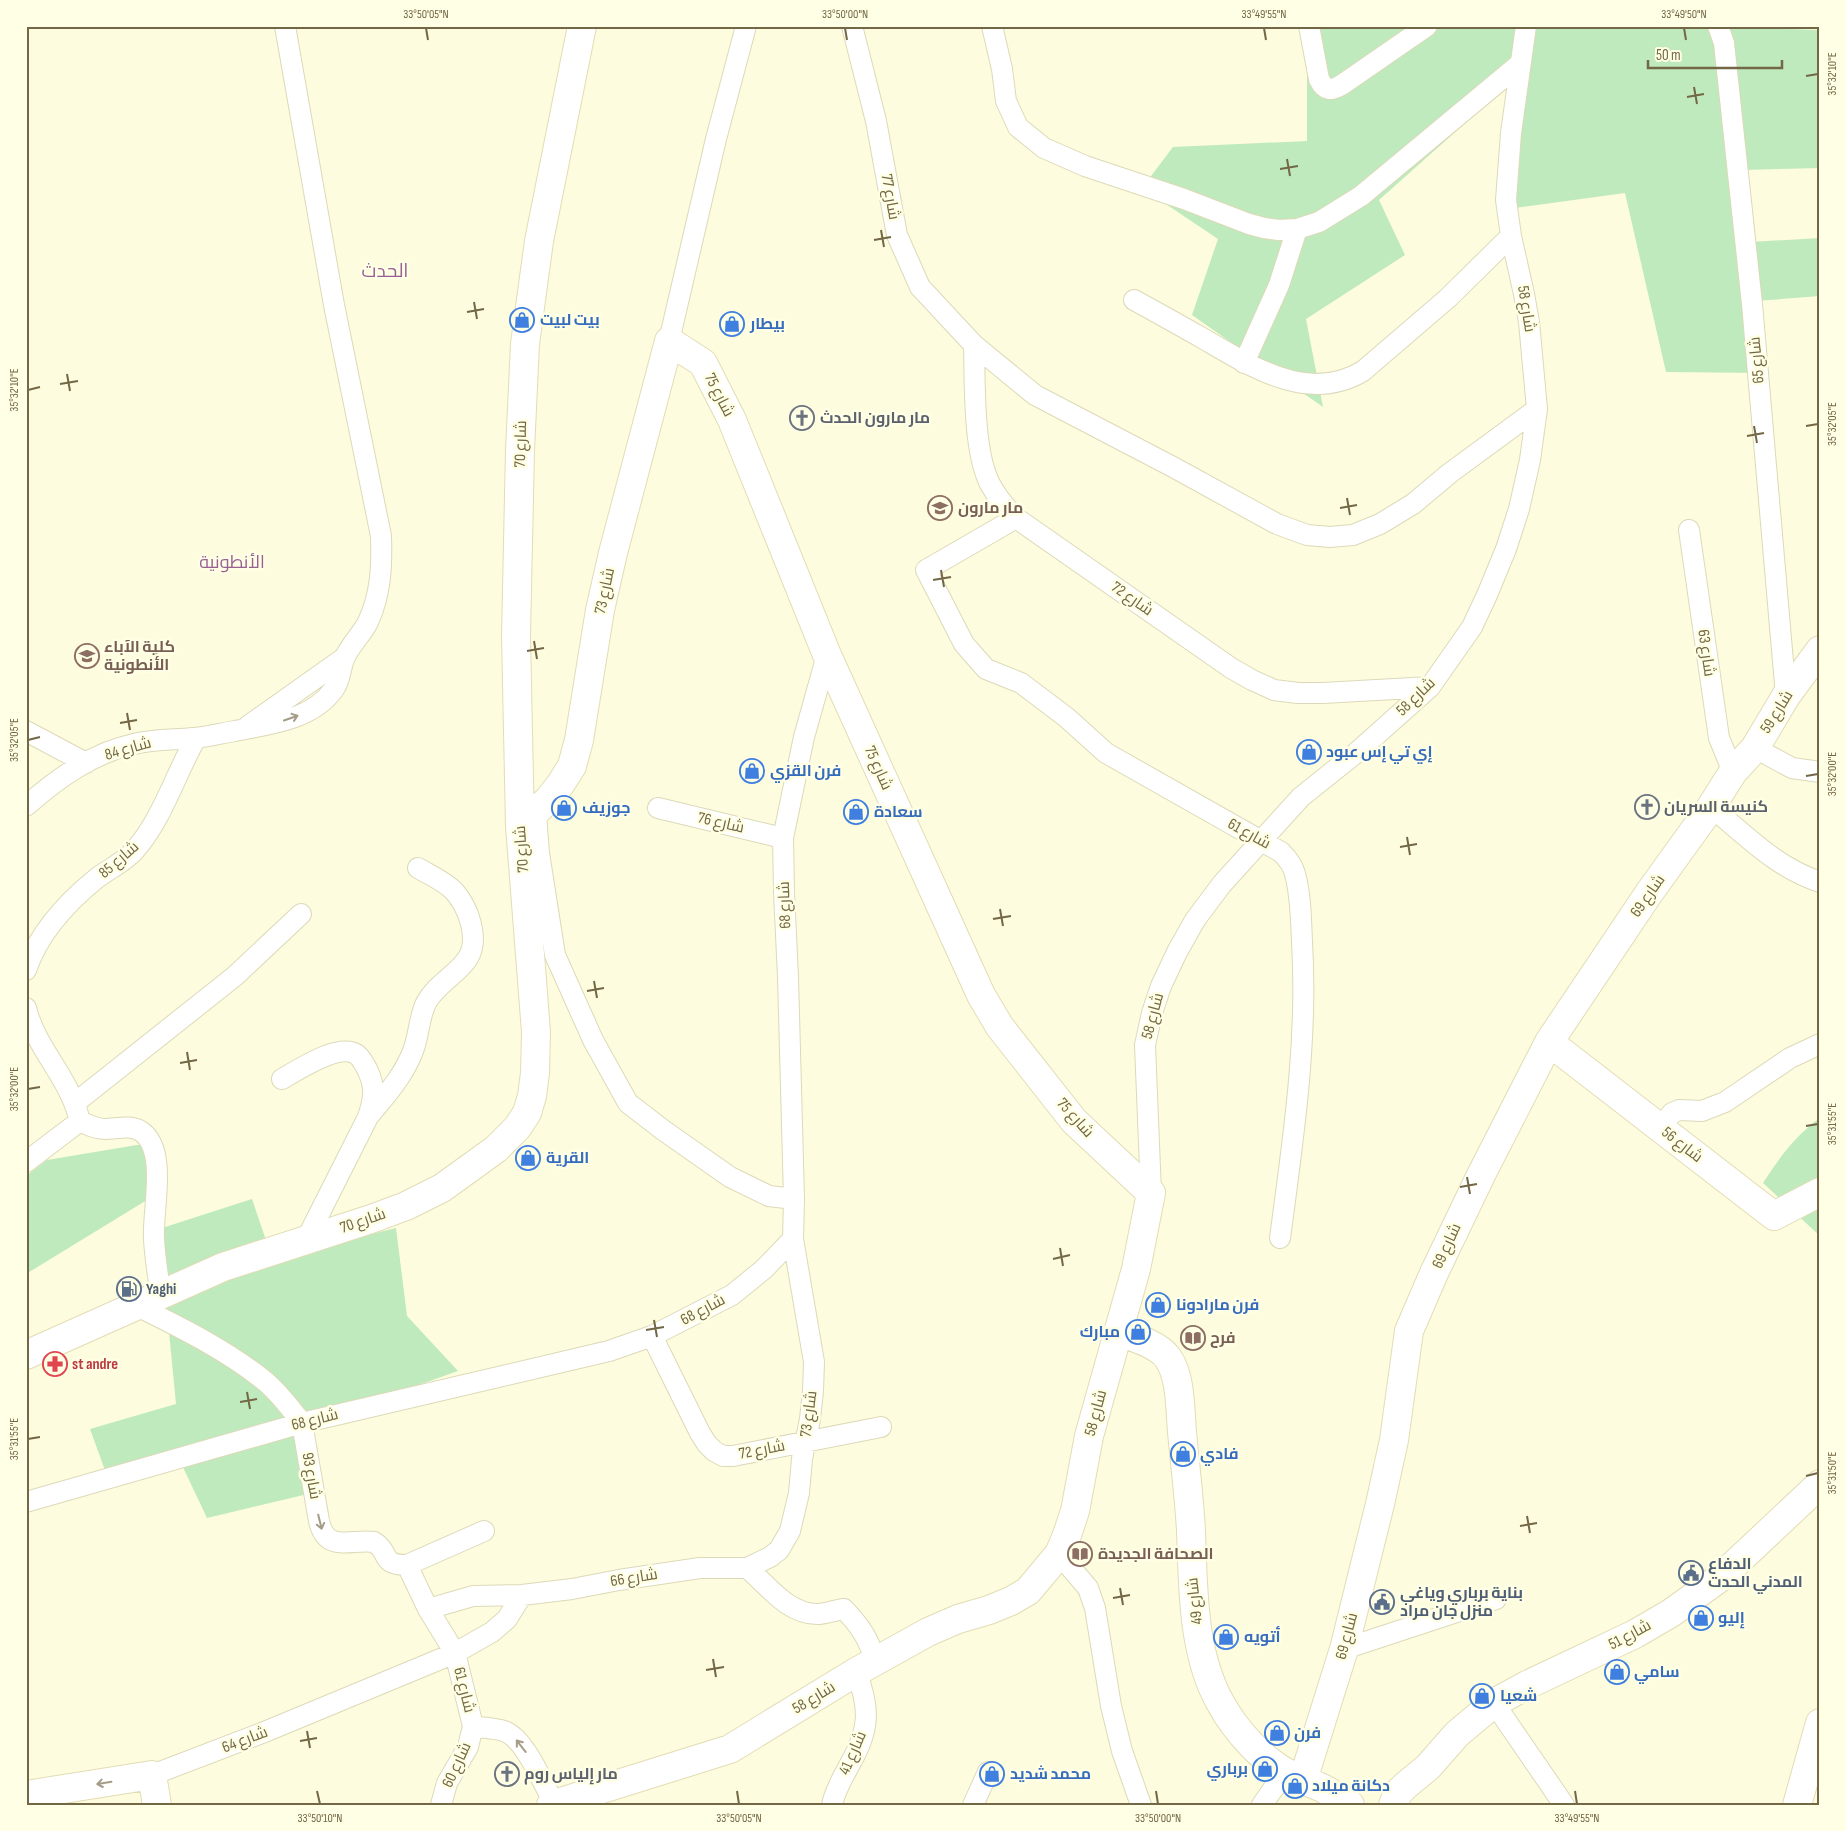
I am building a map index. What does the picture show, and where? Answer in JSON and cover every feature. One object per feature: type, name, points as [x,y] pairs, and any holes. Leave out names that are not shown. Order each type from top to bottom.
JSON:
[{"type":"street","name":"شارع 84","points":[[26,806],[62,777],[108,752],[133,744],[159,740],[196,738],[244,729],[344,658],[368,622],[378,594],[382,567],[381,536],[334,305],[285,26]]},
{"type":"street","name":"شارع 70","points":[[26,1355],[223,1267],[388,1213],[442,1188],[496,1150],[517,1128],[526,1113],[532,1096],[535,1073],[536,1032],[528,820],[516,636],[520,450],[525,344],[539,241],[582,26]]},
{"type":"street","points":[[669,341],[716,139],[746,26]]},
{"type":"street","name":"شارع 77","points":[[852,26],[876,120],[897,235],[920,287],[974,346],[1034,395],[1164,462],[1277,524],[1307,535],[1322,536],[1353,534],[1380,524],[1413,504],[1450,473],[1537,409]]},
{"type":"street","points":[[992,26],[1002,68],[1006,101],[1018,128],[1044,148],[1085,166],[1264,228],[1297,228],[1319,222],[1361,196],[1521,63]]},
{"type":"street","points":[[1310,26],[1319,79],[1326,89],[1332,90],[1427,26]]},
{"type":"street","name":"شارع 58","points":[[552,1804],[730,1750],[866,1667],[928,1632],[958,1619],[996,1607],[1028,1591],[1059,1554],[1075,1511],[1089,1436],[1136,1269],[1150,1193],[1145,1046],[1152,1013],[1161,986],[1195,920],[1222,884],[1300,797],[1356,753],[1430,687],[1472,627],[1506,549],[1519,509],[1530,460],[1537,409],[1529,322],[1511,236],[1506,200],[1526,26]]},
{"type":"street","name":"شارع 65","points":[[1718,26],[1724,43],[1752,304],[1786,696]]},
{"type":"street","points":[[1244,362],[1279,285],[1297,228]]},
{"type":"street","points":[[1134,300],[1244,362],[1282,379],[1304,384],[1336,383],[1350,378],[1363,370],[1448,298],[1511,236]]},
{"type":"street","name":"شارع 73","points":[[528,820],[560,786],[572,766],[579,740],[606,581],[669,341]]},
{"type":"street","name":"شارع 75","points":[[669,341],[703,363],[732,420],[827,655],[981,996],[1000,1026],[1074,1121],[1150,1193]]},
{"type":"street","name":"شارع 72","points":[[974,346],[980,455],[989,482],[1003,505],[1016,518],[1232,668],[1274,690],[1323,693],[1430,687]]},
{"type":"street","name":"شارع 61","points":[[1016,518],[926,570],[964,644],[986,669],[1021,683],[1066,717],[1106,753],[1281,852],[1295,872],[1299,892],[1304,968],[1304,1006],[1298,1091],[1280,1238]]},
{"type":"street","name":"شارع 63","points":[[1689,530],[1719,738],[1733,772]]},
{"type":"street","name":"شارع 59","points":[[1733,772],[1755,748],[1786,696],[1820,650]]},
{"type":"street","name":"شارع 68","points":[[26,1502],[302,1423],[609,1351],[652,1336],[732,1295],[764,1269],[793,1238],[794,1199],[783,838],[804,737],[827,655]]},
{"type":"street","points":[[26,731],[86,763]]},
{"type":"street","name":"شارع 85","points":[[26,970],[38,941],[63,910],[92,882],[134,851],[143,839],[164,803],[196,738]]},
{"type":"street","points":[[1755,748],[1792,768],[1820,772]]},
{"type":"street","name":"شارع 69","points":[[1305,1781],[1344,1649],[1376,1522],[1394,1440],[1408,1331],[1481,1175],[1549,1042],[1649,892],[1711,807],[1733,772]]},
{"type":"street","points":[[1711,807],[1781,864],[1800,876],[1820,882]]},
{"type":"street","name":"شارع 76","points":[[658,808],[783,838]]},
{"type":"street","points":[[528,820],[539,853],[555,955],[592,1040],[628,1103],[730,1178],[769,1196],[794,1199]]},
{"type":"street","points":[[368,1117],[400,1078],[413,1051],[426,1004],[434,991],[462,965],[472,950],[471,921],[463,904],[453,890],[418,868]]},
{"type":"street","points":[[26,1162],[77,1112],[235,976],[301,914]]},
{"type":"street","points":[[26,1008],[34,1034],[68,1087],[77,1112],[96,1128],[135,1129],[143,1133],[150,1142],[156,1162],[157,1174],[153,1219],[156,1261],[149,1301],[267,1383],[302,1423]]},
{"type":"street","name":"شارع 56","points":[[1549,1042],[1774,1216],[1820,1192]]},
{"type":"street","points":[[1660,1128],[1672,1113],[1679,1110],[1702,1111],[1725,1102],[1790,1058],[1820,1044]]},
{"type":"street","points":[[282,1079],[327,1055],[348,1051],[356,1054],[368,1072],[373,1085],[374,1100],[368,1117],[306,1240]]},
{"type":"street","name":"شارع 73","points":[[747,1568],[770,1557],[779,1550],[785,1541],[795,1515],[799,1493],[802,1459],[813,1391],[814,1362],[793,1238]]},
{"type":"street","name":"شارع 49","points":[[1118,1332],[1145,1341],[1166,1356],[1172,1366],[1181,1408],[1187,1471],[1195,1608],[1208,1675],[1220,1703],[1235,1726],[1257,1750],[1305,1781]]},
{"type":"street","name":"شارع 72","points":[[652,1336],[700,1433],[714,1451],[724,1456],[733,1456],[881,1427]]},
{"type":"street","name":"شارع 93","points":[[302,1423],[319,1521],[325,1536],[335,1542],[374,1542],[378,1544],[391,1563],[407,1564]]},
{"type":"street","name":"شارع 51","points":[[1393,1805],[1398,1793],[1404,1786],[1428,1767],[1457,1734],[1494,1704],[1536,1681],[1635,1634],[1679,1607],[1722,1577],[1820,1484]]},
{"type":"street","points":[[484,1531],[407,1564],[428,1609],[455,1653],[492,1632],[507,1619],[522,1595]]},
{"type":"street","points":[[1059,1554],[1088,1588],[1095,1608],[1111,1706],[1122,1751],[1141,1805]]},
{"type":"street","name":"شارع 66","points":[[428,1609],[474,1596],[522,1595],[572,1589],[700,1568],[747,1568]]},
{"type":"street","points":[[747,1568],[762,1580],[772,1592],[800,1612],[819,1614],[844,1609],[858,1624],[869,1641],[866,1667]]},
{"type":"street","points":[[1344,1649],[1496,1599]]},
{"type":"street","name":"شارع 61","points":[[455,1653],[473,1726],[504,1731],[514,1738],[524,1749],[552,1804]]},
{"type":"street","name":"شارع 64","points":[[26,1795],[152,1775],[262,1733],[455,1653]]},
{"type":"street","name":"شارع 41","points":[[832,1805],[837,1789],[861,1742],[866,1724],[867,1708],[864,1691],[866,1667]]},
{"type":"street","points":[[1494,1704],[1564,1805]]},
{"type":"street","points":[[1797,1805],[1820,1723]]},
{"type":"street","name":"شارع 60","points":[[441,1805],[447,1783],[468,1747],[473,1726]]},
{"type":"street","name":"شارع 51","points":[[1407,1805],[1428,1767]]},
{"type":"street","points":[[973,1805],[988,1772]]},
{"type":"street","points":[[152,1775],[157,1805]]},
{"type":"street","points":[[1305,1781],[1350,1805]]},
{"type":"street","points":[[1262,1805],[1273,1789],[1305,1781],[1355,1795],[1376,1805]]},
{"type":"green space","points":[[1307,26],[1680,26],[1820,30],[1820,168],[1743,170],[1750,242],[1820,238],[1820,296],[1756,301],[1763,373],[1666,372],[1625,193],[1514,208],[1508,85],[1379,200],[1405,255],[1306,319],[1323,407],[1192,315],[1218,239],[1142,188],[1173,147],[1307,141]]},
{"type":"green space","points":[[1820,1118],[1820,1236],[1763,1183],[1788,1148]]},
{"type":"green space","points":[[143,1144],[160,1192],[26,1274],[26,1176],[47,1160]]},
{"type":"green space","points":[[252,1199],[272,1258],[396,1228],[407,1316],[458,1371],[296,1428],[312,1493],[207,1518],[181,1463],[106,1473],[90,1429],[176,1404],[159,1229]]},
{"type":"place","name":"بيت لبيت","points":[[522,320]]},
{"type":"place","name":"بيطار","points":[[732,324]]},
{"type":"place","name":"مار مارون الحدث","points":[[802,418]]},
{"type":"place","name":"مار مارون","points":[[940,508]]},
{"type":"place","name":"كلية الآباء الأنطونية","points":[[87,656]]},
{"type":"place","name":"إي تي إس عبود","points":[[1309,752]]},
{"type":"place","name":"فرن القزي","points":[[752,771]]},
{"type":"place","name":"كنيسة السريان","points":[[1647,807]]},
{"type":"place","name":"جوزيف","points":[[564,808]]},
{"type":"place","name":"سعادة","points":[[856,812]]},
{"type":"place","name":"القرية","points":[[528,1158]]},
{"type":"place","name":"Yaghi","points":[[129,1289]]},
{"type":"place","name":"فرن مارادونا","points":[[1158,1305]]},
{"type":"place","name":"مبارك","points":[[1138,1332]]},
{"type":"place","name":"فرح","points":[[1193,1338]]},
{"type":"place","name":"st andre","points":[[55,1364]]},
{"type":"place","name":"فادي","points":[[1183,1454]]},
{"type":"place","name":"الصحافة الجديدة","points":[[1080,1554]]},
{"type":"place","name":"الدفاع المدني الحدت","points":[[1691,1573]]},
{"type":"place","name":"بناية برباري وياغي منزل جان مراد","points":[[1382,1602]]},
{"type":"place","name":"إليو","points":[[1701,1618]]},
{"type":"place","name":"أتويه","points":[[1226,1637]]},
{"type":"place","name":"سامي","points":[[1617,1672]]},
{"type":"place","name":"شعيا","points":[[1482,1696]]},
{"type":"place","name":"فرن","points":[[1277,1733]]},
{"type":"place","name":"برباري","points":[[1265,1769]]},
{"type":"place","name":"مار إلياس روم","points":[[507,1774]]},
{"type":"place","name":"محمد شديد","points":[[992,1774]]},
{"type":"place","name":"دكانة ميلاد","points":[[1295,1786]]},
{"type":"district","name":"الحدث","points":[[385,271]]},
{"type":"district","name":"الأنطونية","points":[[232,562]]}]
